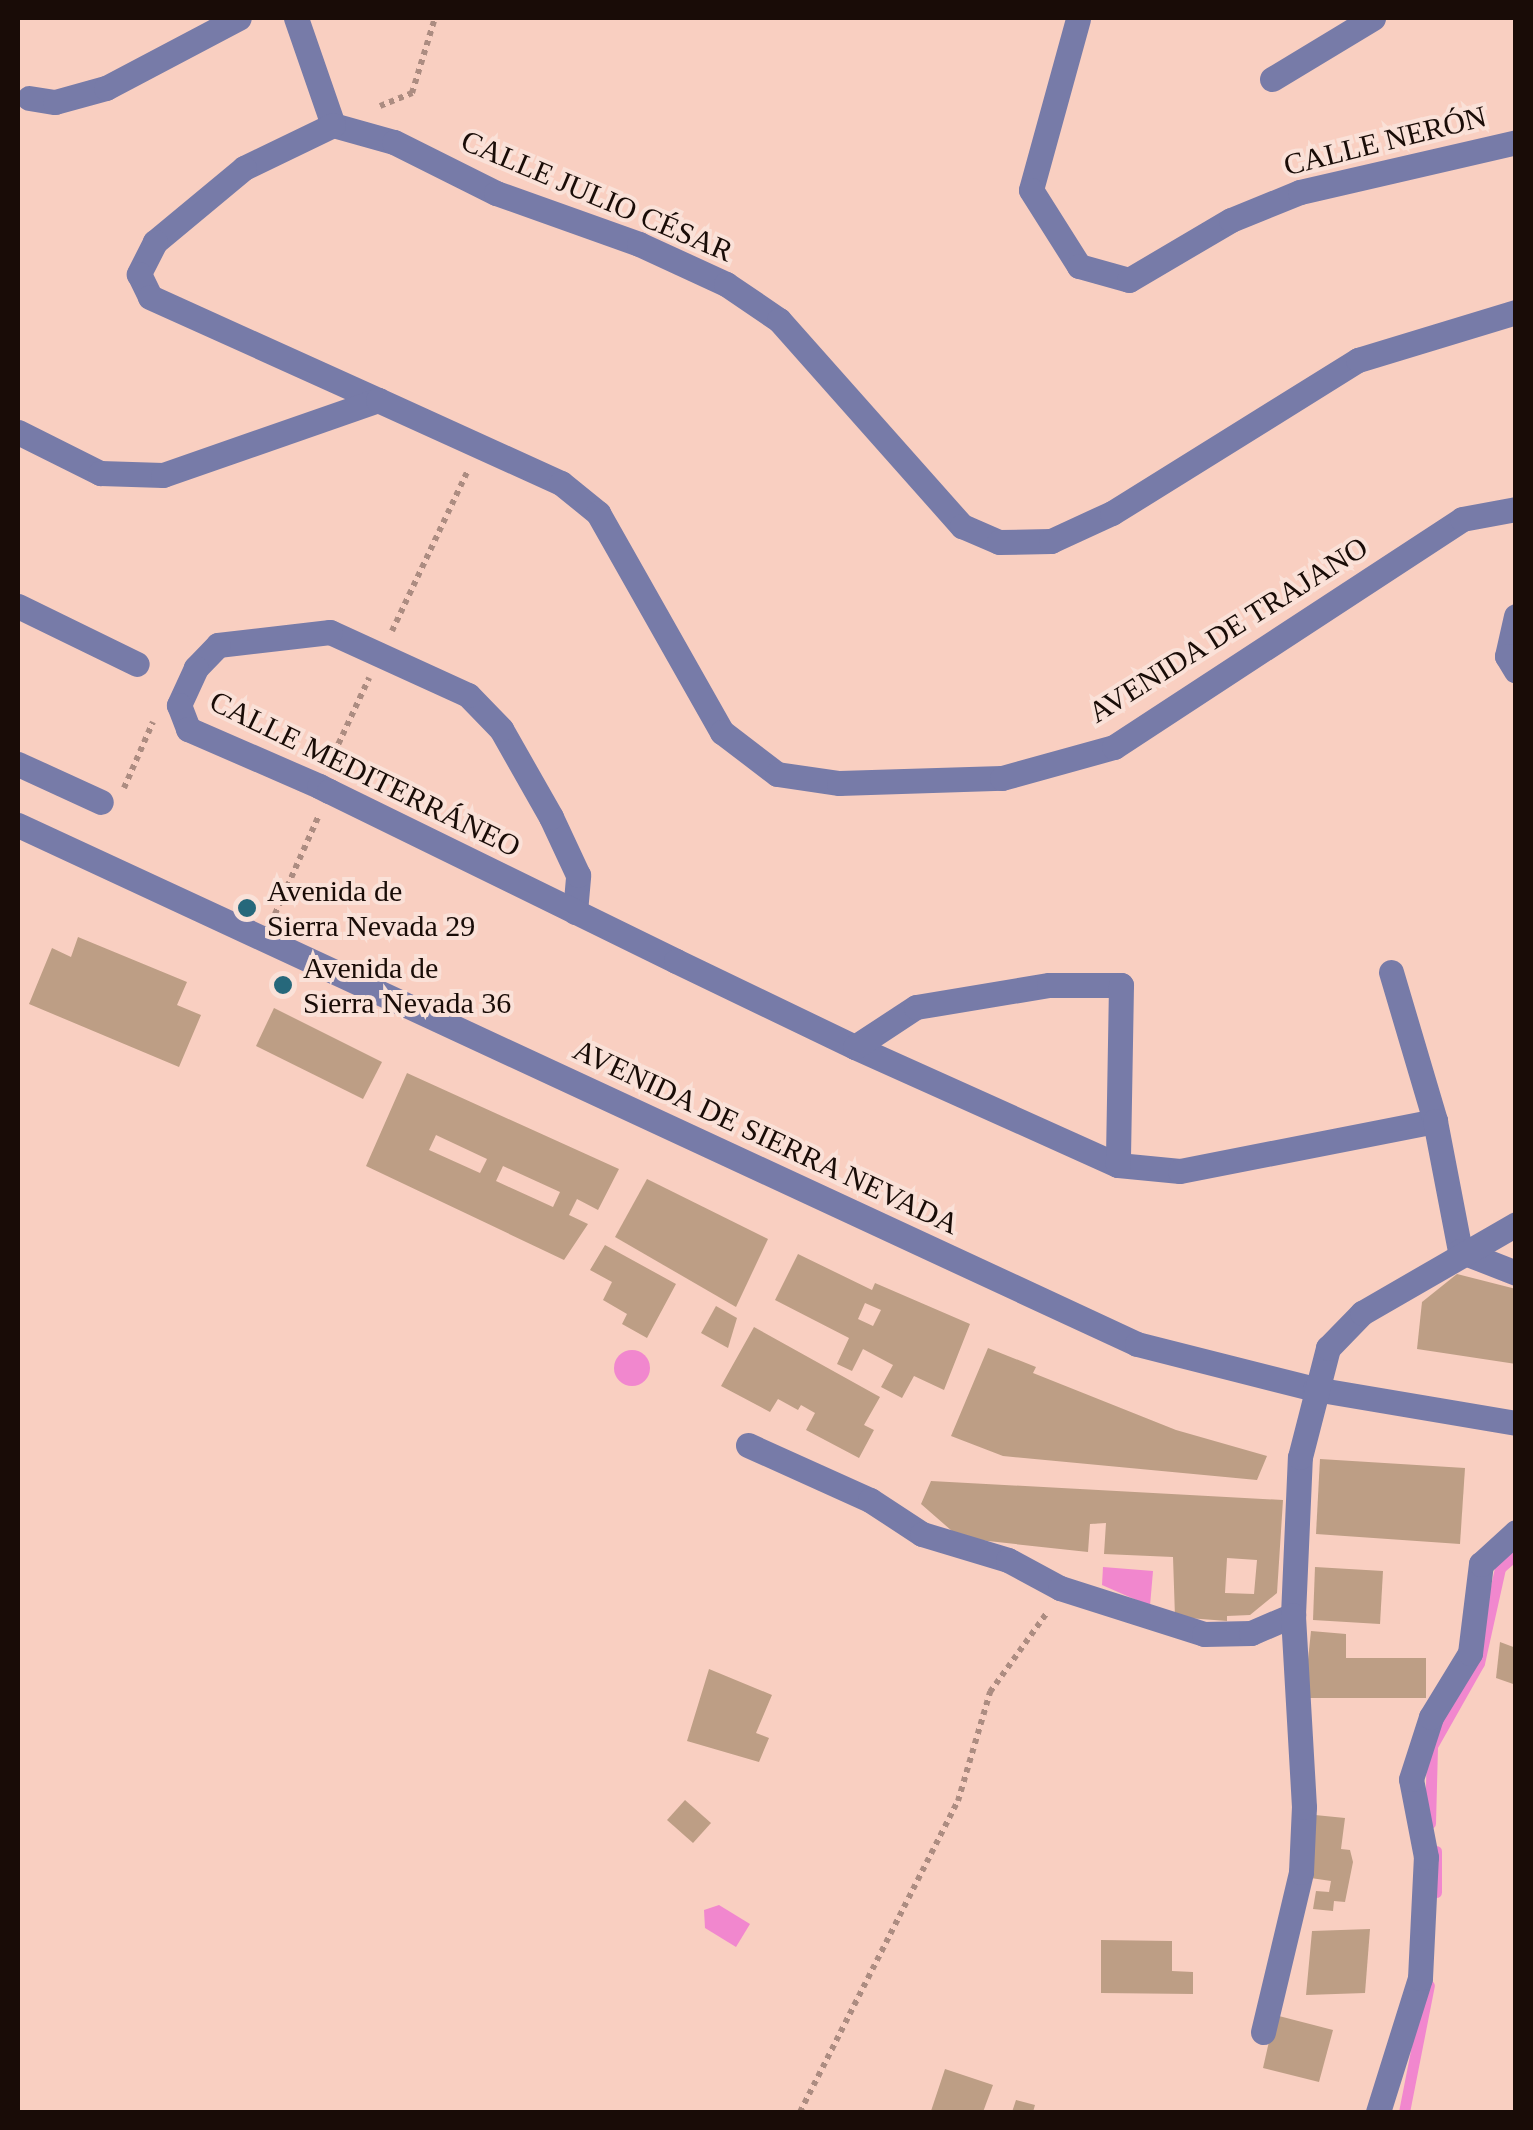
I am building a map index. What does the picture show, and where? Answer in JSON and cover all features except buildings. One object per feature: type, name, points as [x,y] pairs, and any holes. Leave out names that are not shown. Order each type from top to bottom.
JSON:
[{"type":"street","points":[[30,98],[55,102],[106,88],[239,18]]},
{"type":"street","points":[[296,18],[332,125]]},
{"type":"street","name":"CALLE NERÓN","points":[[1077,18],[1031,190],[1079,266],[1129,280],[1231,220],[1300,192],[1516,142]]},
{"type":"street","points":[[1272,79],[1373,18]]},
{"type":"street","name":"CALLE JULIO CÉSAR","points":[[332,125],[394,142],[496,193],[639,244],[726,284],[779,320],[962,526],[999,542],[1051,541],[1112,512],[1358,360],[1516,312]]},
{"type":"street","name":"AVENIDA DE TRAJANO","points":[[332,125],[244,168],[155,242],[140,274],[150,297],[480,444],[561,484],[598,512],[722,732],[777,774],[839,783],[1002,778],[1114,747],[1462,519],[1516,509]]},
{"type":"street","points":[[18,432],[100,473],[163,475],[378,400]]},
{"type":"street","points":[[18,606],[136,664]]},
{"type":"street","points":[[1516,616],[1507,656],[1516,671]]},
{"type":"street","name":"CALLE MEDITERRÁNEO","points":[[575,912],[578,875],[502,730],[468,695],[330,632],[218,645],[196,668],[179,705],[188,730],[324,789],[575,912],[855,1048],[1118,1165],[1180,1170],[1435,1121]]},
{"type":"street","points":[[18,764],[109,803]]},
{"type":"street","name":"AVENIDA DE SIERRA NEVADA","points":[[18,825],[263,942],[1138,1344],[1315,1389],[1516,1423]]},
{"type":"street","points":[[1392,972],[1435,1121],[1460,1251]]},
{"type":"street","points":[[855,1048],[916,1007],[1050,985],[1121,985],[1118,1165]]},
{"type":"street","points":[[1262,2032],[1300,1872],[1304,1806],[1293,1614],[1300,1457],[1315,1389],[1328,1348],[1362,1312],[1460,1251],[1516,1224]]},
{"type":"street","points":[[1460,1251],[1516,1272]]},
{"type":"street","points":[[748,1445],[870,1500],[922,1534],[1008,1560],[1060,1588],[1204,1634],[1251,1633],[1293,1614]]},
{"type":"street","points":[[1378,2112],[1420,1978],[1426,1857],[1412,1779],[1431,1717],[1470,1653],[1481,1564],[1516,1532]]},
{"type":"path","points":[[332,125],[412,93],[434,18]]},
{"type":"path","points":[[263,942],[380,655],[480,444]]},
{"type":"path","points":[[109,803],[152,723]]},
{"type":"path","points":[[800,2112],[958,1801],[990,1692],[1060,1588]]},
{"type":"shaded area","points":[[632,1350],[645,1355],[650,1368],[645,1381],[632,1386],[619,1381],[614,1368],[619,1355]]},
{"type":"shaded area","points":[[1103,1567],[1153,1571],[1150,1606],[1102,1585]]},
{"type":"shaded area","points":[[719,1905],[750,1924],[736,1947],[705,1928],[704,1910]]},
{"type":"waterway","points":[[1430,1823],[1432,1746],[1479,1663],[1500,1568],[1516,1554]]},
{"type":"waterway","points":[[1436,1851],[1436,1892]]},
{"type":"waterway","points":[[1404,2112],[1429,1985]]},
{"type":"place","name":"Avenida de Sierra Nevada 29","points":[[247,908]]},
{"type":"place","name":"Avenida de Sierra Nevada 36","points":[[283,985]]}]
